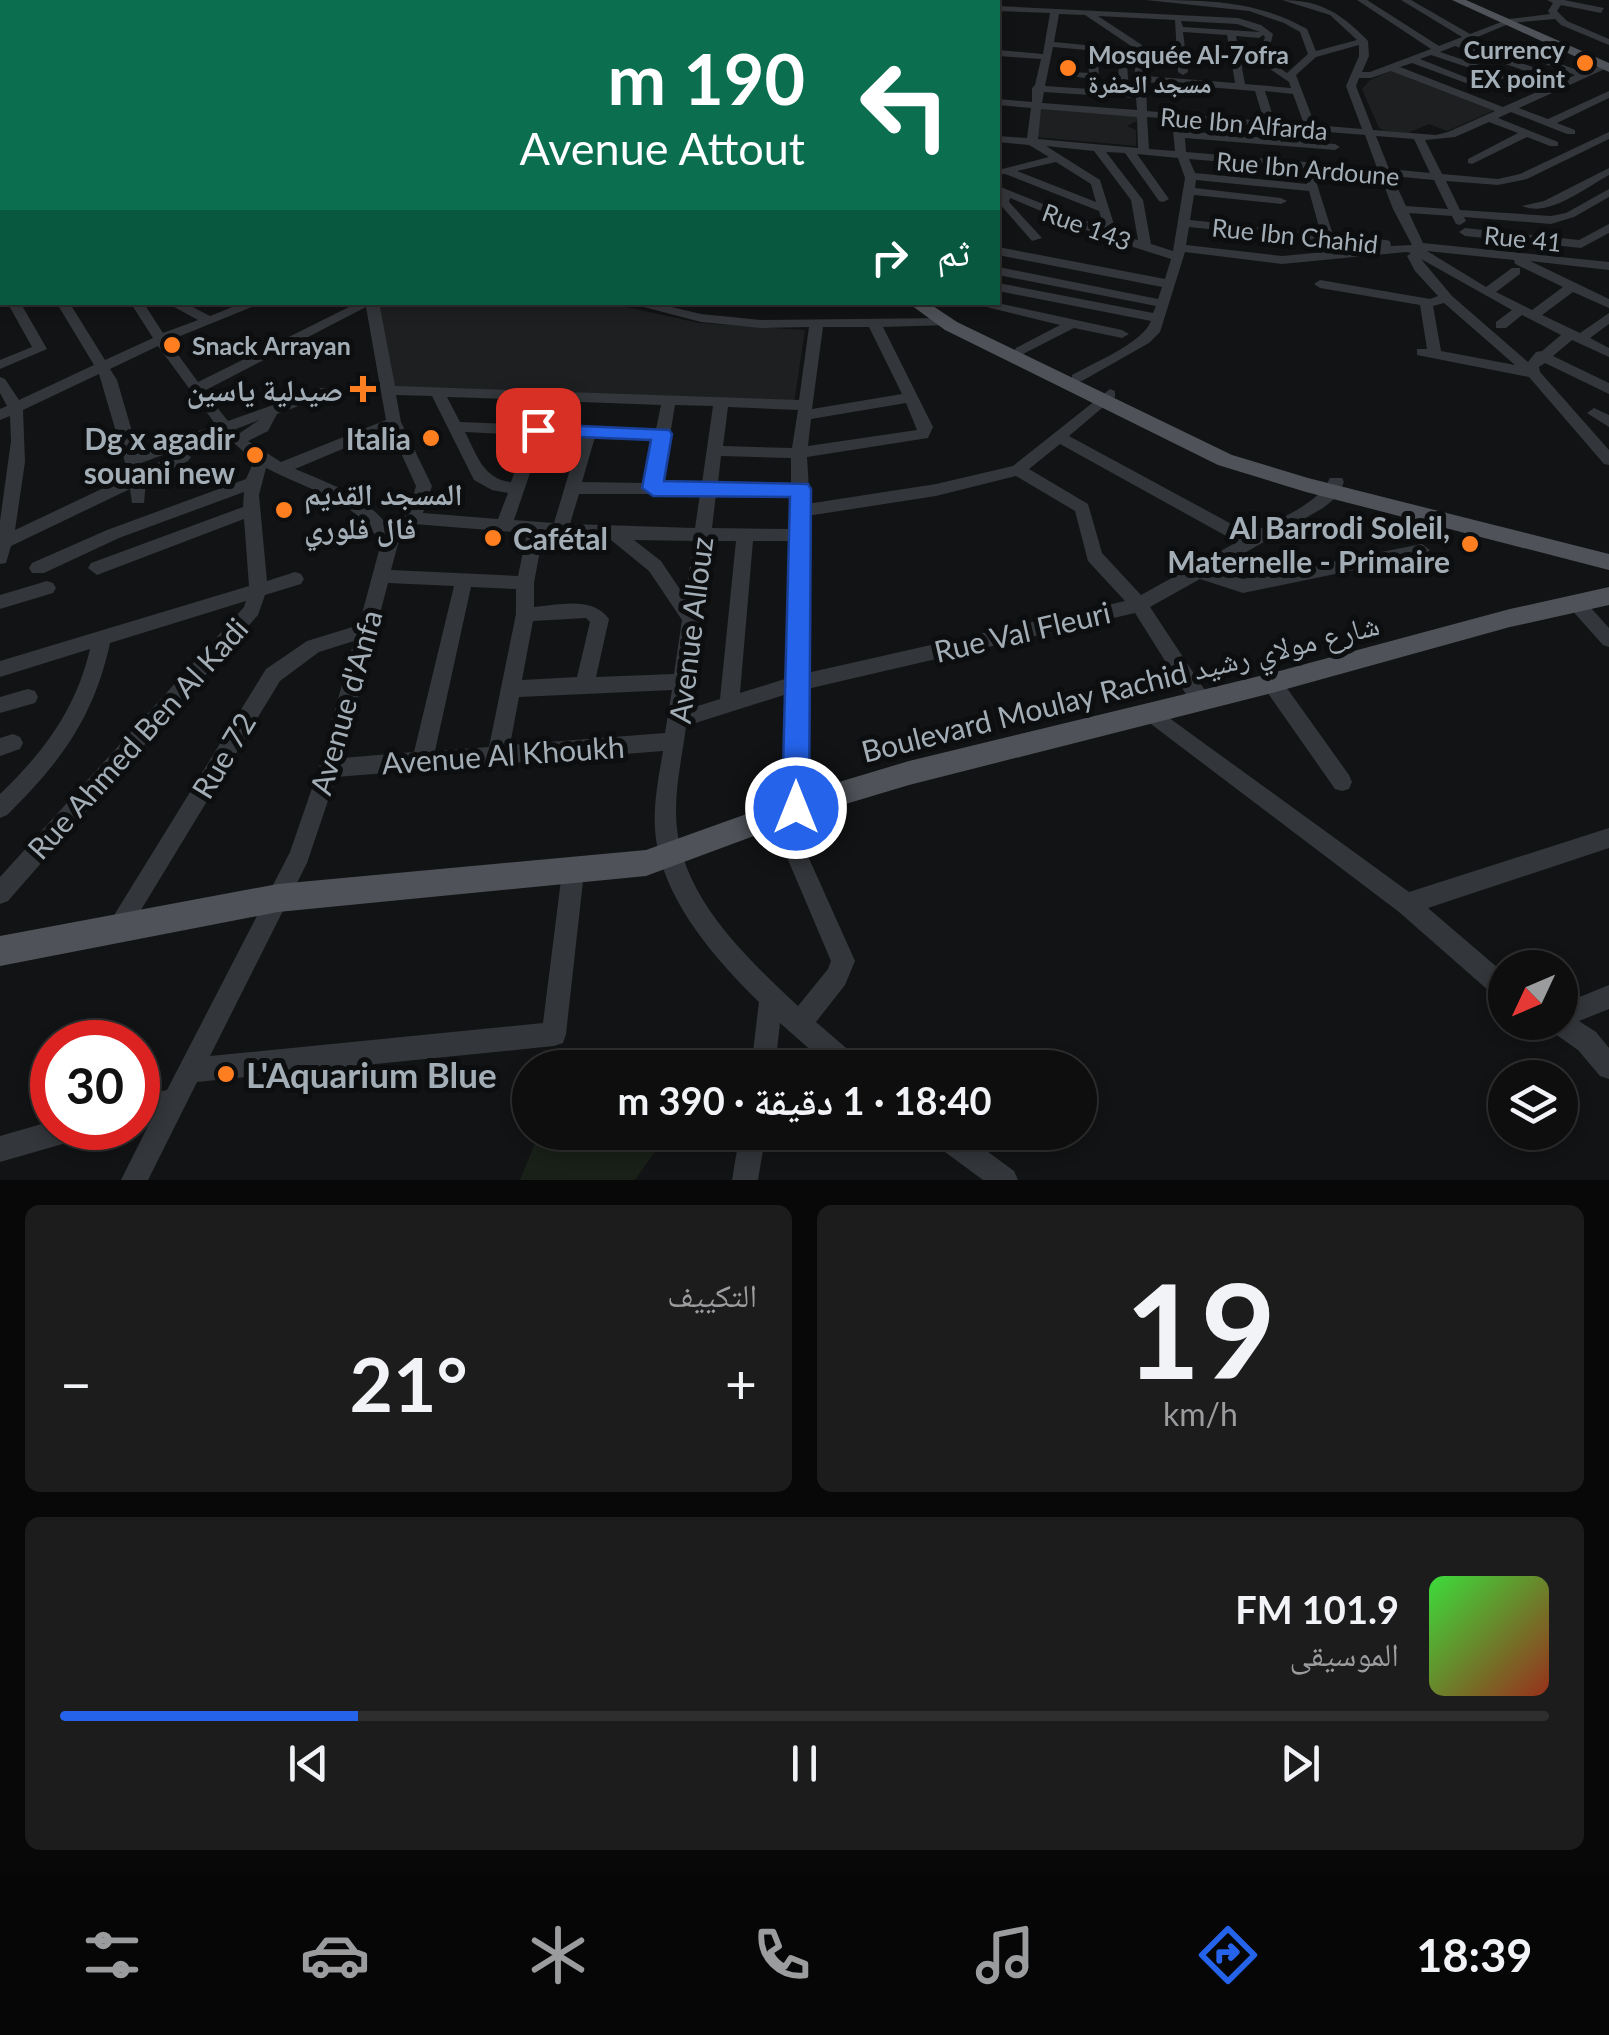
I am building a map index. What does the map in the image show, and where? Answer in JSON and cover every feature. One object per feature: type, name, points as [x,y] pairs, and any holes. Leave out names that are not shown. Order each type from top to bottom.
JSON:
[{"type":"main road","points":[[1456,0],[1607,66]]},
{"type":"main road","points":[[1464,0],[1607,66]]},
{"type":"main road","points":[[926,307],[1077,378],[1105,397]]},
{"type":"main road","points":[[926,307],[1225,460],[1609,550]]},
{"type":"main road","points":[[1434,512],[1609,562]]},
{"type":"main road","name":"Boulevard Moulay Rachid شارع مولاي رشيد","points":[[0,951],[119,925],[278,898],[634,866],[670,857],[787,812],[950,762],[1609,596]]},
{"type":"street","points":[[1075,0],[1082,10],[1136,43],[1142,74],[1144,153]]},
{"type":"street","points":[[1150,0],[1246,8],[1284,19],[1308,35],[1313,55]]},
{"type":"street","points":[[1192,3],[1207,0]]},
{"type":"street","points":[[1286,0],[1332,13]]},
{"type":"street","points":[[1314,0],[1362,41],[1364,52],[1352,86],[1415,249],[1435,264],[1609,354]]},
{"type":"street","points":[[1360,0],[1435,50],[1464,64],[1545,90]]},
{"type":"street","points":[[1405,0],[1469,38]]},
{"type":"street","points":[[1555,16],[1552,11],[1557,0],[1603,5],[1600,18],[1604,21]]},
{"type":"street","points":[[1006,7],[1238,21],[1258,27],[1270,36]]},
{"type":"street","points":[[1026,141],[1048,57],[1050,7]]},
{"type":"street","points":[[1178,16],[1181,78]]},
{"type":"street","points":[[1356,75],[1370,75],[1509,22],[1555,16],[1609,42]]},
{"type":"street","points":[[1178,29],[1270,36]]},
{"type":"street","points":[[1231,33],[1241,83]]},
{"type":"street","points":[[1464,64],[1534,35]]},
{"type":"street","points":[[1270,36],[1262,60],[1290,79],[1311,129]]},
{"type":"street","points":[[1290,79],[1313,55],[1362,41]]},
{"type":"street","points":[[1454,43],[1563,82]]},
{"type":"street","points":[[1049,44],[1123,51],[1124,95]]},
{"type":"street","points":[[1504,47],[1580,74]]},
{"type":"street","points":[[1000,53],[1048,57]]},
{"type":"street","points":[[1411,59],[1485,87]]},
{"type":"street","points":[[1093,61],[1095,92]]},
{"type":"street","points":[[1484,170],[1451,136],[1580,74],[1607,66]]},
{"type":"street","points":[[1390,67],[1571,132]]},
{"type":"street","points":[[1044,74],[1094,76]]},
{"type":"street","points":[[1142,74],[1297,91]]},
{"type":"street","points":[[1464,96],[1506,77]]},
{"type":"street","points":[[1181,78],[1208,85],[1241,83]]},
{"type":"street","points":[[1208,85],[1212,98]]},
{"type":"street","points":[[1037,88],[1143,96]]},
{"type":"street","points":[[1259,88],[1271,125]]},
{"type":"street","points":[[1548,123],[1609,94]]},
{"type":"street","name":"Rue Ibn Alfarda","points":[[1000,102],[1418,138],[1451,136]]},
{"type":"street","points":[[1077,378],[1152,334],[1179,252],[1190,183],[1177,116]]},
{"type":"street","points":[[1487,116],[1554,144]]},
{"type":"street","points":[[1233,122],[1244,162]]},
{"type":"street","points":[[1330,130],[1343,171]]},
{"type":"street","points":[[1472,161],[1527,133]]},
{"type":"street","points":[[1178,134],[1334,147]]},
{"type":"street","name":"Rue Ibn Ardoune","points":[[1000,139],[1343,171],[1516,180],[1609,134]]},
{"type":"street","points":[[1418,138],[1476,253]]},
{"type":"street","points":[[1000,148],[1026,141],[1085,174],[1098,186],[1112,236]]},
{"type":"street","points":[[1098,148],[1137,200],[1145,247]]},
{"type":"street","points":[[1130,152],[1163,199]]},
{"type":"street","points":[[1568,154],[1582,160]]},
{"type":"street","points":[[1002,172],[1059,158]]},
{"type":"street","points":[[1596,166],[1609,171]]},
{"type":"street","points":[[1306,168],[1328,238]]},
{"type":"street","points":[[1528,206],[1547,204],[1609,171]]},
{"type":"street","points":[[1002,172],[1105,208]]},
{"type":"street","points":[[1041,185],[1085,174]]},
{"type":"street","points":[[1190,183],[1314,188]]},
{"type":"street","points":[[1190,183],[1245,197],[1281,201]]},
{"type":"street","points":[[1278,185],[1286,260]]},
{"type":"street","points":[[1397,203],[1557,219],[1609,192]]},
{"type":"street","points":[[1001,197],[1036,238]]},
{"type":"street","name":"Rue 143","points":[[1001,197],[1145,247],[1286,260]]},
{"type":"street","points":[[1245,197],[1252,231]]},
{"type":"street","name":"Rue Ibn Chahid","points":[[1183,223],[1476,253],[1516,264],[1609,266]]},
{"type":"street","name":"Rue 41","points":[[1466,232],[1581,244],[1609,228]]},
{"type":"street","points":[[1415,249],[1412,259],[1418,266],[1533,373],[1609,460]]},
{"type":"street","name":"Rue Ibn Chahid","points":[[1286,260],[1415,249]]},
{"type":"street","points":[[1000,251],[1169,284]]},
{"type":"street","points":[[1058,262],[1135,345]]},
{"type":"street","points":[[1487,292],[1516,264],[1609,304]]},
{"type":"street","points":[[1000,271],[1082,288],[1160,311]]},
{"type":"street","points":[[1320,284],[1428,302],[1449,298]]},
{"type":"street","points":[[1000,286],[1096,305],[1160,311]]},
{"type":"street","points":[[1501,325],[1571,287]]},
{"type":"street","points":[[1428,302],[1428,353],[1533,373]]},
{"type":"street","points":[[0,365],[40,349],[15,305]]},
{"type":"street","points":[[64,305],[103,366],[133,460],[138,499]]},
{"type":"street","points":[[138,305],[161,339],[227,427],[263,459],[348,497],[372,515],[390,542],[421,501],[424,486],[394,422],[366,305],[198,388]]},
{"type":"street","points":[[177,305],[209,320]]},
{"type":"street","points":[[8,412],[161,339],[250,305]]},
{"type":"street","points":[[646,305],[728,322],[876,325],[926,307]]},
{"type":"street","points":[[684,305],[741,313],[881,318],[926,307]]},
{"type":"street","points":[[986,305],[1122,334]]},
{"type":"street","points":[[1533,373],[1532,366],[1541,355],[1609,317]]},
{"type":"street","points":[[800,1023],[837,977],[844,961],[787,812],[796,682],[799,453],[817,322]]},
{"type":"street","points":[[1021,351],[1071,324]]},
{"type":"street","points":[[714,451],[799,453],[919,436],[925,428],[876,325]]},
{"type":"street","points":[[1541,355],[1609,389]]},
{"type":"street","points":[[0,382],[16,443],[7,480],[1,549]]},
{"type":"street","points":[[386,390],[721,402],[803,410],[912,398]]},
{"type":"street","points":[[436,390],[480,476],[498,486],[518,488]]},
{"type":"street","points":[[133,460],[326,391]]},
{"type":"street","points":[[504,526],[549,396]]},
{"type":"street","points":[[801,511],[936,490],[1018,470],[1105,397]]},
{"type":"street","points":[[653,488],[669,400]]},
{"type":"street","name":"Avenue Allouz","points":[[670,857],[664,822],[721,402]]},
{"type":"street","points":[[238,440],[263,427],[271,411]]},
{"type":"street","points":[[1594,413],[1609,422]]},
{"type":"street","points":[[282,468],[394,422]]},
{"type":"street","points":[[454,427],[662,434]]},
{"type":"street","points":[[560,530],[589,432]]},
{"type":"street","points":[[1058,436],[1251,542]]},
{"type":"street","points":[[0,453],[16,443]]},
{"type":"street","points":[[1,549],[183,457]]},
{"type":"street","name":"Rue Ahmed Ben Al Kadi","points":[[0,892],[252,610],[259,589],[252,483],[263,459]]},
{"type":"street","points":[[1018,470],[1082,508],[1094,556],[1139,605],[1201,701]]},
{"type":"street","points":[[38,568],[112,534],[252,483]]},
{"type":"street","name":"Rue Val Fleuri","points":[[678,730],[730,703],[796,682],[1139,605],[1251,542],[1334,487]]},
{"type":"street","points":[[573,488],[801,489]]},
{"type":"street","points":[[97,568],[252,510]]},
{"type":"street","points":[[410,518],[615,534],[800,535]]},
{"type":"street","points":[[498,754],[525,614],[525,583],[536,528]]},
{"type":"street","points":[[615,534],[654,566],[690,618]]},
{"type":"street","points":[[730,703],[745,535]]},
{"type":"street","name":"Avenue d'Anfa","points":[[134,1180],[299,856],[329,768],[390,542]]},
{"type":"street","points":[[1200,572],[1243,586],[1422,550]]},
{"type":"street","points":[[380,576],[525,583]]},
{"type":"street","points":[[0,670],[296,579]]},
{"type":"street","points":[[423,758],[464,580]]},
{"type":"street","points":[[0,602],[47,588]]},
{"type":"street","points":[[1576,603],[1609,640]]},
{"type":"street","points":[[525,614],[588,611],[599,616],[585,685]]},
{"type":"street","name":"Rue 72","points":[[119,925],[273,675],[313,646],[366,630]]},
{"type":"street","points":[[0,808],[48,759],[79,714],[91,689],[102,637]]},
{"type":"street","points":[[510,690],[683,682]]},
{"type":"street","points":[[1272,683],[1342,782]]},
{"type":"street","points":[[0,706],[28,697]]},
{"type":"street","points":[[1150,712],[1406,904],[1488,975]]},
{"type":"street","name":"Avenue Al Khoukh","points":[[329,768],[498,754],[678,730]]},
{"type":"street","points":[[1406,904],[1609,838]]},
{"type":"street","points":[[670,857],[711,928],[772,997],[830,1050]]},
{"type":"street","points":[[192,1070],[554,1034],[573,872]]},
{"type":"street","points":[[765,1050],[772,997]]},
{"type":"street","points":[[1578,1011],[1609,997]]},
{"type":"street","points":[[1578,1034],[1609,1068]]},
{"type":"street","points":[[160,1104],[176,1100]]},
{"type":"street","points":[[0,1149],[30,1140]]},
{"type":"street","points":[[744,1180],[750,1150]]},
{"type":"street","points":[[963,1150],[1005,1180]]},
{"type":"shaded area","points":[[1393,70],[1495,110],[1447,131],[1429,124],[1408,133],[1385,131],[1379,128],[1362,89],[1370,80]]},
{"type":"shaded area","points":[[1037,107],[1138,116],[1137,121],[1127,126],[1136,130],[1136,146],[1035,137]]},
{"type":"shaded area","points":[[379,305],[618,305],[699,323],[805,330],[794,403],[393,388],[377,321]]},
{"type":"shaded area","points":[[532,1150],[656,1150],[635,1180],[520,1180]]},
{"type":"place","name":"Currency EX point","points":[[1585,63]]},
{"type":"place","name":"Mosquée Al-7ofra مسجد الحفرة","points":[[1068,68]]},
{"type":"place","name":"Snack Arrayan","points":[[172,345]]},
{"type":"place","name":"صيدلية ياسين","points":[[363,389]]},
{"type":"place","name":"Italia","points":[[431,438]]},
{"type":"place","name":"Dg x agadir souani new","points":[[255,455]]},
{"type":"place","name":"المسجد القديم فال فلوري","points":[[284,510]]},
{"type":"place","name":"Cafétal","points":[[493,538]]},
{"type":"place","name":"Al Barrodi Soleil, Maternelle - Primaire","points":[[1470,544]]},
{"type":"place","name":"L'Aquarium Blue","points":[[226,1074]]},
{"type":"route","points":[[538,430],[662,434],[653,488],[801,489],[796,808]]}]
